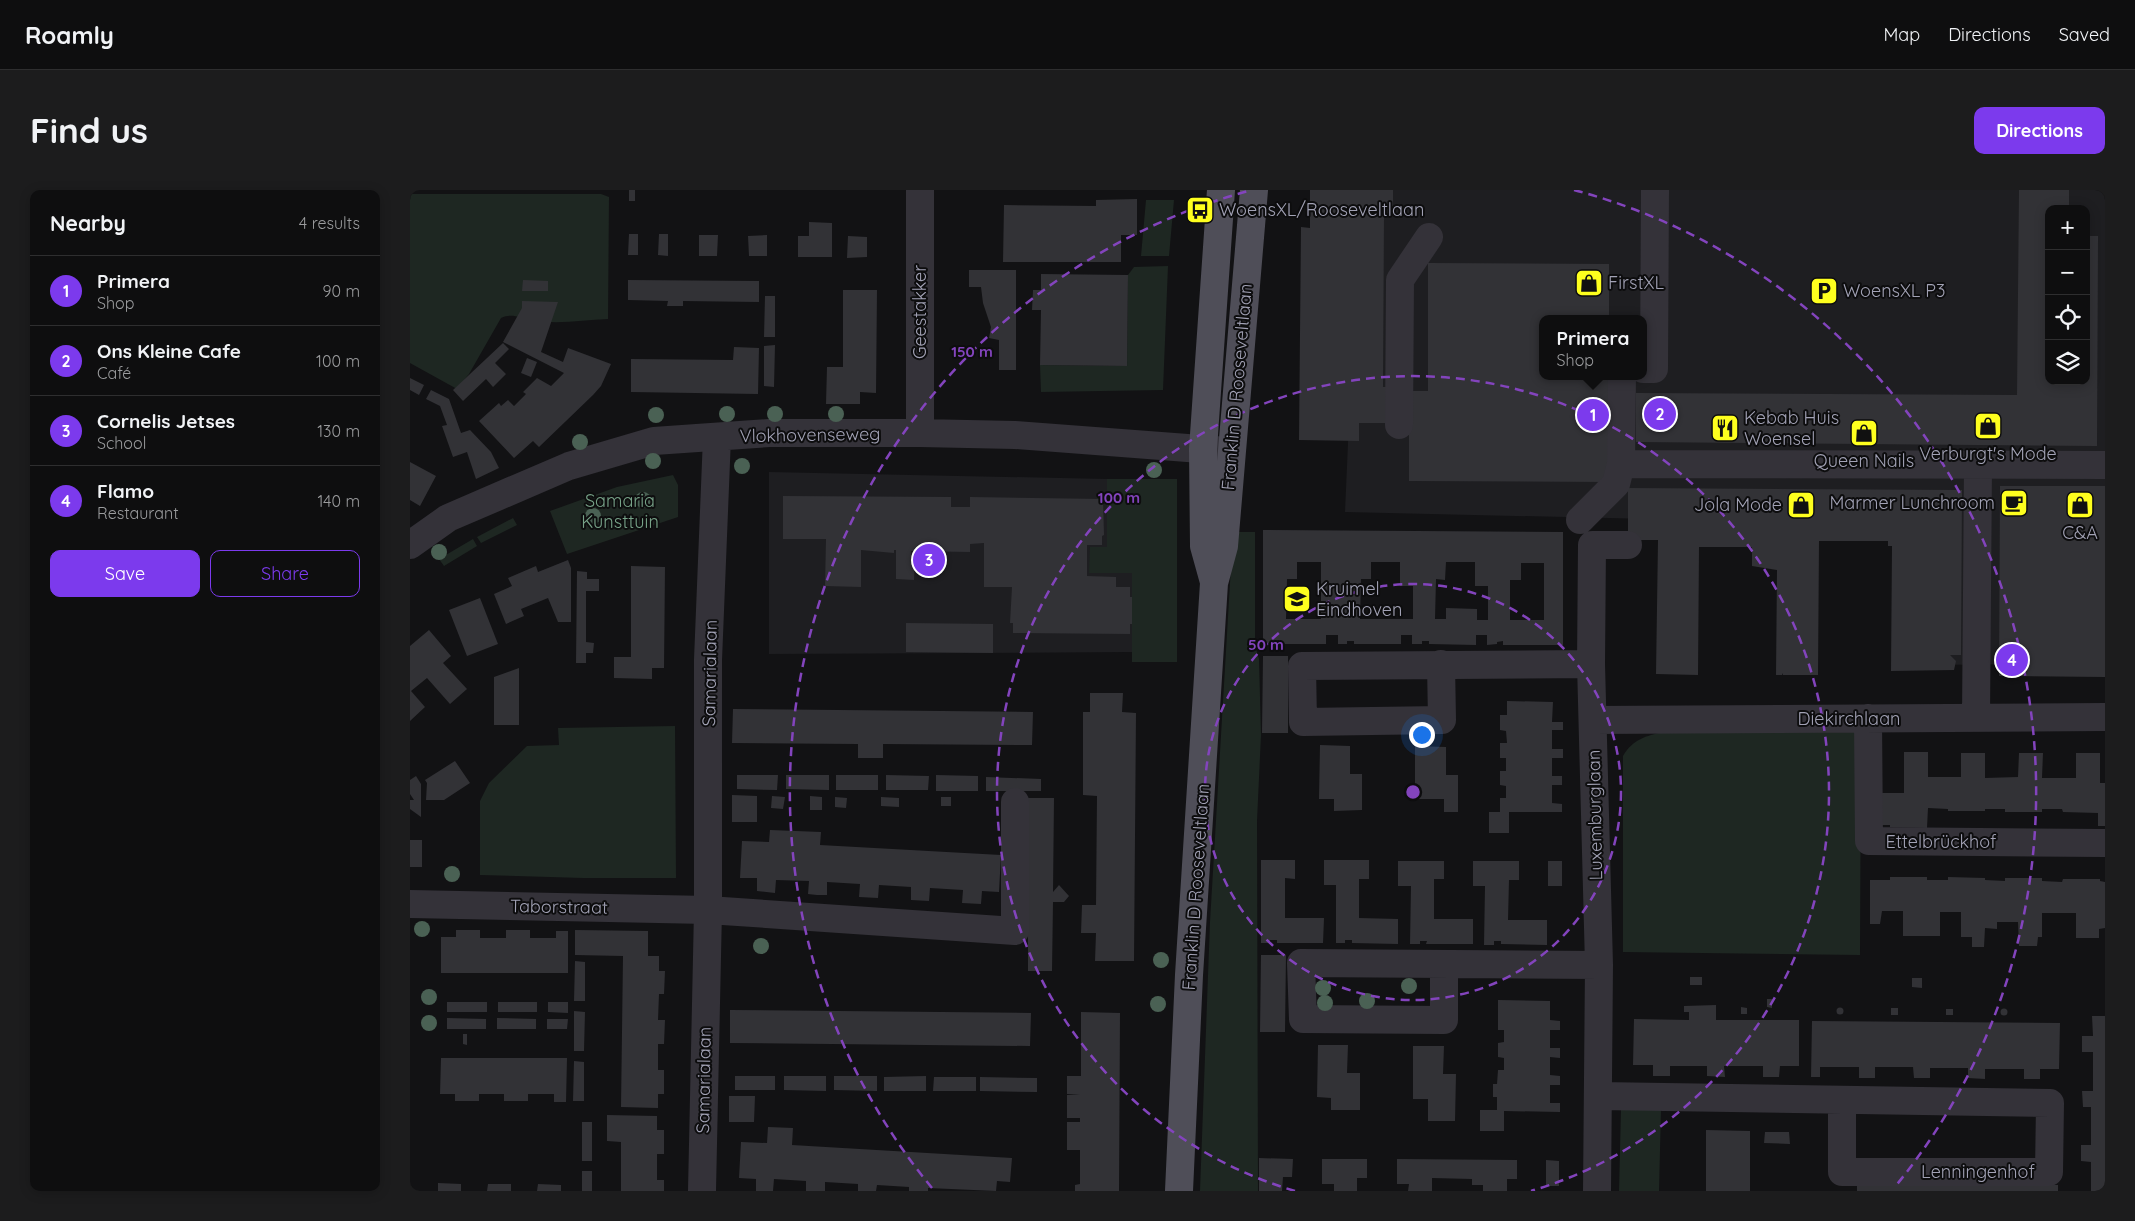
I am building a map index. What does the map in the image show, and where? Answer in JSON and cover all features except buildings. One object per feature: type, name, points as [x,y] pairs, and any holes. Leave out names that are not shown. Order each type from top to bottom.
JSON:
[{"type":"main road","name":"Franklin D Rooseveltlaan","points":[[1214,584],[1204,546],[1203,449],[1221,190]]},
{"type":"main road","name":"Franklin D Rooseveltlaan","points":[[1179,1191],[1189,975],[1214,584],[1224,546],[1254,190]]},
{"type":"street","name":"Geestakker","points":[[920,190],[920,433]]},
{"type":"street","points":[[1647,369],[1654,369],[1656,190]]},
{"type":"street","points":[[1399,425],[1400,280],[1429,237]]},
{"type":"street","points":[[1580,520],[1616,484],[1621,464],[1622,380]]},
{"type":"street","name":"Vlokhovenseweg","points":[[410,545],[448,518],[569,466],[654,441],[769,433],[920,433],[1016,435],[1232,452]]},
{"type":"street","name":"Samarialaan","points":[[702,1191],[708,910],[708,660],[717,437]]},
{"type":"street","points":[[1621,464],[2105,465]]},
{"type":"street","points":[[1976,718],[1978,466]]},
{"type":"street","name":"Luxemburglaan","points":[[1597,1191],[1599,966],[1591,664],[1592,545],[1628,545]]},
{"type":"street","points":[[1441,664],[1442,720],[1303,722],[1302,666],[1441,664],[1591,664]]},
{"type":"street","name":"Diekirchlaan","points":[[1593,720],[2105,717]]},
{"type":"street","name":"Ettelbrückhof","points":[[1868,718],[1869,841],[2105,843]]},
{"type":"street","points":[[708,910],[1015,931],[1015,802]]},
{"type":"street","name":"Taborstraat","points":[[410,904],[708,910]]},
{"type":"street","points":[[1444,966],[1444,1020],[1302,1019],[1301,963],[1444,966],[1599,966]]},
{"type":"street","name":"Lenningenhof","points":[[1599,1096],[2050,1103],[2049,1172],[1841,1181],[1842,1101]]},
{"type":"shaded area","points":[[1359,190],[2105,190],[2105,566],[2027,664],[1928,665],[1930,520],[1650,519],[1345,512]]},
{"type":"shaded area","points":[[769,472],[1107,479],[1107,547],[1090,573],[1132,572],[1132,652],[769,654]]},
{"type":"green space","points":[[410,194],[601,194],[609,197],[608,319],[550,322],[512,316],[501,318],[469,374],[457,389],[410,363]]},
{"type":"green space","points":[[1146,200],[1174,200],[1169,256],[1141,256]]},
{"type":"green space","points":[[1168,266],[1163,390],[1041,392],[1040,365],[1127,366],[1128,275],[1134,267]]},
{"type":"green space","name":"Samaria Kunsttuin","points":[[673,475],[678,485],[678,517],[567,554],[550,511],[617,487]]},
{"type":"green space","points":[[1107,479],[1177,479],[1177,662],[1132,662],[1132,573],[1089,573],[1090,547],[1107,547]]},
{"type":"green space","points":[[513,518],[517,525],[481,543],[477,537]]},
{"type":"green space","points":[[1233,532],[1255,532],[1255,646],[1259,659],[1261,735],[1257,821],[1258,1191],[1200,1191],[1210,922]]},
{"type":"green space","points":[[473,539],[477,546],[444,566],[439,559]]},
{"type":"green space","points":[[675,726],[676,878],[480,875],[480,801],[489,783],[527,746],[559,745],[558,728]]},
{"type":"green space","points":[[1663,732],[1861,732],[1860,955],[1623,952],[1623,756],[1636,742]]},
{"type":"green space","points":[[1621,1110],[1661,1110],[1659,1191],[1619,1191]]},
{"type":"place","name":"WoensXL/Rooseveltlaan","points":[[1200,210]]},
{"type":"place","name":"FirstXL","points":[[1589,283]]},
{"type":"place","name":"WoensXL P3","points":[[1824,291]]},
{"type":"place","name":"Ons Kleine Cafe","points":[[1660,414]]},
{"type":"place","name":"Primera","points":[[1593,415]]},
{"type":"place","name":"Verburgt's Mode","points":[[1988,426]]},
{"type":"place","name":"Kebab Huis Woensel","points":[[1725,428]]},
{"type":"place","name":"Queen Nails","points":[[1864,433]]},
{"type":"place","name":"Marmer Lunchroom","points":[[2014,503]]},
{"type":"place","name":"Jola Mode","points":[[1801,505]]},
{"type":"place","name":"C&A","points":[[2080,505]]},
{"type":"place","name":"Cornelis Jetses","points":[[929,560]]},
{"type":"place","name":"Kruimel Eindhoven","points":[[1297,599]]},
{"type":"place","name":"Flamo","points":[[2012,660]]}]
